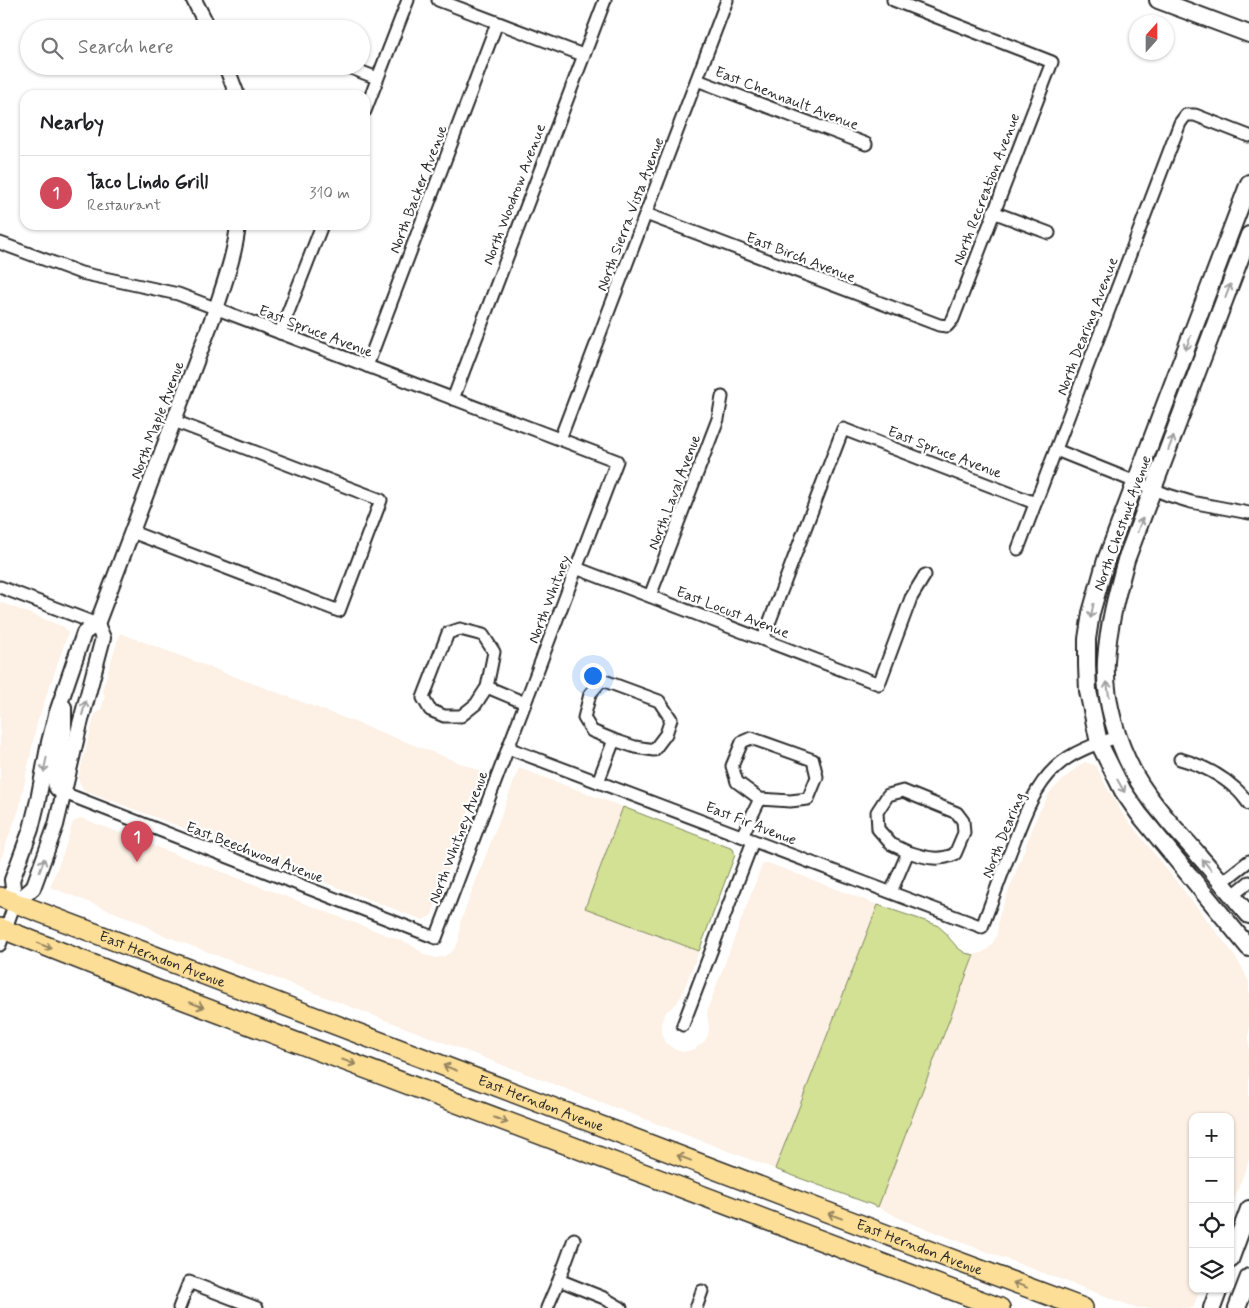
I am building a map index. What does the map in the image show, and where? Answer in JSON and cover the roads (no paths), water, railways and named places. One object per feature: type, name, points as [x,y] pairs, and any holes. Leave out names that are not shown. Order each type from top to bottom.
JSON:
[{"type":"main road","points":[[1158,0],[1249,34]]},
{"type":"main road","name":"North Chestnut Avenue","points":[[1249,183],[1106,560],[1091,613],[1087,639],[1088,691],[1099,743],[1124,791],[1155,835],[1249,948]]},
{"type":"main road","name":"North Chestnut Avenue","points":[[1249,235],[1126,560],[1116,597],[1106,662],[1111,711],[1118,737],[1136,777],[1166,818],[1249,915]]},
{"type":"main road","name":"East Herndon Avenue","points":[[7,900],[1082,1308]]},
{"type":"main road","points":[[1230,923],[1249,944]]},
{"type":"main road","name":"East Herndon Avenue","points":[[2,935],[155,989],[1000,1308]]},
{"type":"main road","points":[[1234,1249],[1249,1209]]},
{"type":"main road","points":[[1237,1308],[1249,1277]]},
{"type":"main road","points":[[1212,1308],[1218,1293]]},
{"type":"street","points":[[194,0],[205,20]]},
{"type":"street","points":[[370,98],[408,0]]},
{"type":"street","points":[[438,0],[583,55]]},
{"type":"street","name":"North Woodrow Avenue","points":[[453,399],[605,0]]},
{"type":"street","name":"North Sierra Vista Avenue","points":[[560,439],[727,0]]},
{"type":"street","points":[[893,0],[916,4]]},
{"type":"street","name":"North Recreation Avenue","points":[[916,4],[1052,62],[952,319],[947,326]]},
{"type":"street","name":"North Backer Avenue","points":[[367,366],[497,23]]},
{"type":"street","points":[[229,75],[235,90]]},
{"type":"street","points":[[370,75],[378,78]]},
{"type":"street","name":"East Chennault Avenue","points":[[696,80],[866,144]]},
{"type":"street","name":"North Dearing Avenue","points":[[1018,549],[1180,123],[1186,115],[1195,115],[1249,136]]},
{"type":"street","points":[[994,212],[1049,233]]},
{"type":"street","name":"East Birch Avenue","points":[[646,214],[939,326],[947,326]]},
{"type":"street","name":"North Maple Avenue","points":[[2,935],[12,880],[38,800],[50,742],[64,691],[84,633],[97,624],[174,421],[228,273],[238,230]]},
{"type":"street","points":[[280,333],[320,230]]},
{"type":"street","name":"East Spruce Avenue","points":[[0,243],[81,273],[178,294],[617,461]]},
{"type":"street","name":"North Laval Avenue","points":[[650,596],[718,419],[722,397]]},
{"type":"street","points":[[132,532],[338,611],[381,500],[174,421]]},
{"type":"street","name":"East Spruce Avenue","points":[[763,639],[843,429],[1035,503]]},
{"type":"street","points":[[1056,450],[1191,502],[1249,513]]},
{"type":"street","name":"North Whitney","points":[[508,748],[617,461]]},
{"type":"street","name":"East Locust Avenue","points":[[576,568],[878,684],[911,598],[925,575]]},
{"type":"street","points":[[0,587],[97,624]]},
{"type":"street","name":"North Maple Avenue","points":[[7,900],[33,888],[56,825],[103,638],[97,624]]},
{"type":"street","points":[[460,628],[483,634],[494,652],[487,687],[476,704],[461,716],[444,716],[430,710],[423,698],[448,633],[460,628]]},
{"type":"street","points":[[602,680],[659,701],[671,719],[666,734],[654,750],[635,747],[614,740],[592,731],[584,718],[590,694],[602,680]]},
{"type":"street","points":[[487,687],[525,703]]},
{"type":"street","points":[[64,691],[64,732],[56,782],[58,790],[64,793]]},
{"type":"street","name":"North Dearing","points":[[982,927],[1019,829],[1038,790],[1063,760],[1099,743],[1118,737]]},
{"type":"street","points":[[751,738],[813,760],[817,777],[808,799],[790,801],[760,799],[737,782],[732,766],[742,742],[751,738]]},
{"type":"street","points":[[598,782],[614,740]]},
{"type":"street","name":"East Fir Avenue","points":[[508,748],[982,927]]},
{"type":"street","name":"North Whitney Avenue","points":[[436,938],[508,748]]},
{"type":"street","points":[[1180,759],[1198,764],[1214,773],[1236,788],[1249,804]]},
{"type":"street","points":[[903,791],[958,813],[963,821],[964,833],[955,854],[945,858],[930,858],[908,852],[891,844],[878,830],[878,812],[888,795],[903,791]]},
{"type":"street","name":"East Beechwood Avenue","points":[[64,793],[436,938]]},
{"type":"street","points":[[684,1025],[760,799]]},
{"type":"street","points":[[891,892],[908,852]]},
{"type":"street","points":[[1222,883],[1249,861]]},
{"type":"street","points":[[1232,896],[1249,882]]},
{"type":"street","points":[[547,1308],[574,1239]]},
{"type":"street","points":[[559,1280],[604,1298],[621,1308]]},
{"type":"street","points":[[179,1308],[189,1282],[257,1308]]},
{"type":"street","points":[[696,1308],[702,1290]]},
{"type":"place","name":"Taco Lindo Grill","points":[[137,862]]}]
